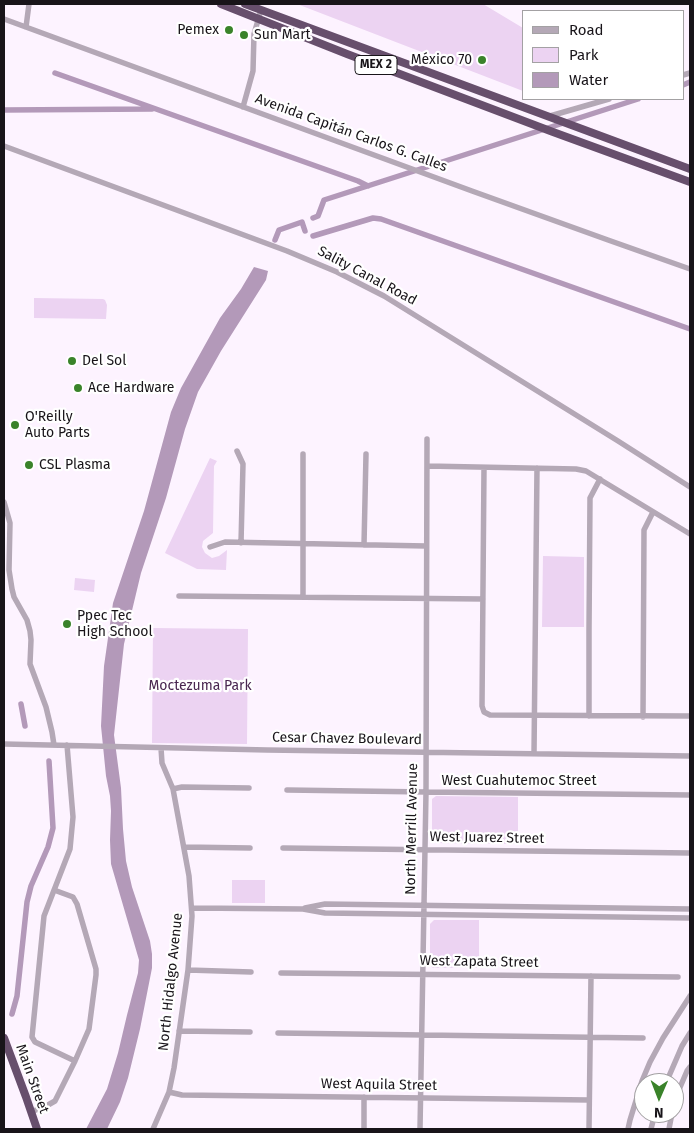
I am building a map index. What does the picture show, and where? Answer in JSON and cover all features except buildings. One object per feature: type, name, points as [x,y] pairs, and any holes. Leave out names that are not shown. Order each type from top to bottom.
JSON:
[{"type":"highway","name":"MEX 2","points":[[221,4],[347,54],[690,182]]},
{"type":"highway","name":"MEX 2","points":[[245,4],[690,169]]},
{"type":"highway","name":"Main Street","points":[[4,1038],[37,1129]]},
{"type":"street","points":[[26,27],[29,4]]},
{"type":"street","points":[[244,107],[253,71],[254,34],[261,10]]},
{"type":"street","name":"Avenida Capitán Carlos G. Calles","points":[[4,19],[690,269]]},
{"type":"street","points":[[554,118],[606,100]]},
{"type":"street","name":"Sality Canal Road","points":[[4,146],[278,247],[337,272],[384,296],[690,487]]},
{"type":"street","name":"North Merrill Avenue","points":[[420,1129],[426,792],[427,439]]},
{"type":"street","points":[[237,451],[243,464],[242,542]]},
{"type":"street","points":[[302,454],[303,597]]},
{"type":"street","points":[[364,545],[366,454]]},
{"type":"street","points":[[427,466],[576,469],[586,471],[690,534]]},
{"type":"street","points":[[484,468],[482,706],[484,712],[490,715],[690,716]]},
{"type":"street","points":[[534,754],[537,468]]},
{"type":"street","points":[[589,716],[590,498],[600,479]]},
{"type":"street","points":[[4,502],[10,523],[9,570],[12,589],[14,597],[27,620],[30,631],[30,664],[46,707],[54,745]]},
{"type":"street","points":[[643,716],[644,530],[653,512]]},
{"type":"street","points":[[210,547],[225,542],[426,546]]},
{"type":"street","points":[[179,596],[483,599]]},
{"type":"street","name":"Cesar Chavez Boulevard","points":[[4,744],[690,756]]},
{"type":"street","points":[[67,745],[73,817],[70,849],[44,916],[32,1037],[35,1042],[75,1061]]},
{"type":"street","name":"North Hidalgo Avenue","points":[[153,1129],[169,1092],[174,1068],[188,970],[192,908],[189,876],[173,789],[162,763],[161,748]]},
{"type":"street","points":[[173,789],[182,787],[249,788]]},
{"type":"street","name":"West Cuahutemoc Street","points":[[287,790],[690,795]]},
{"type":"street","points":[[184,847],[250,848]]},
{"type":"street","name":"West Juarez Street","points":[[283,848],[690,853]]},
{"type":"street","points":[[32,1112],[55,1101],[75,1061],[89,1029],[96,975],[96,969],[77,904],[73,897],[54,890]]},
{"type":"street","points":[[303,909],[324,904],[690,909]]},
{"type":"street","points":[[192,908],[303,909],[325,913],[690,918]]},
{"type":"street","points":[[188,970],[251,972]]},
{"type":"street","name":"West Zapata Street","points":[[281,973],[678,977]]},
{"type":"street","points":[[589,1129],[591,976]]},
{"type":"street","points":[[628,1129],[650,1062],[690,996]]},
{"type":"street","points":[[180,1031],[250,1032]]},
{"type":"street","points":[[278,1033],[643,1038]]},
{"type":"street","points":[[670,1073],[690,1033]]},
{"type":"street","points":[[684,1078],[690,1067]]},
{"type":"street","name":"West Aquila Street","points":[[169,1092],[182,1095],[589,1100]]},
{"type":"street","points":[[364,1097],[364,1129]]},
{"type":"green space","name":"México 70","points":[[297,4],[483,4],[522,27],[522,91]]},
{"type":"green space","points":[[34,298],[103,299],[107,305],[106,319],[34,318]]},
{"type":"green space","points":[[210,458],[217,461],[214,466],[213,533],[203,541],[202,547],[205,553],[212,558],[219,556],[227,550],[226,570],[197,569],[165,553]]},
{"type":"green space","points":[[543,556],[584,557],[584,627],[542,627]]},
{"type":"green space","points":[[75,578],[95,580],[94,592],[74,590]]},
{"type":"green space","name":"Moctezuma Park","points":[[153,628],[248,629],[247,744],[152,743]]},
{"type":"green space","points":[[436,796],[518,797],[518,844],[436,843],[432,838],[432,799]]},
{"type":"green space","points":[[232,880],[265,880],[265,903],[232,903]]},
{"type":"green space","points":[[434,920],[479,920],[479,968],[433,968],[430,965],[430,924]]},
{"type":"water","points":[[254,267],[268,271],[266,280],[221,351],[198,392],[141,573],[124,644],[114,735],[121,788],[126,861],[132,887],[150,941],[152,968],[140,1029],[120,1102],[107,1129],[86,1129],[107,1089],[138,973],[139,960],[111,864],[110,796],[101,726],[104,666],[113,603],[144,511],[171,412],[181,388],[220,318]]},
{"type":"waterway","points":[[55,73],[368,186]]},
{"type":"waterway","points":[[684,85],[690,82]]},
{"type":"waterway","points":[[313,218],[318,216],[324,200],[635,100]]},
{"type":"waterway","points":[[4,110],[152,109]]},
{"type":"waterway","points":[[313,236],[373,218],[381,219],[690,329]]},
{"type":"waterway","points":[[275,240],[279,230],[302,222],[305,231]]},
{"type":"waterway","points":[[21,704],[25,726]]},
{"type":"waterway","points":[[12,1014],[17,996],[27,902],[31,886],[48,847],[53,828],[49,761]]},
{"type":"place","name":"Pemex","points":[[229,30]]},
{"type":"place","name":"Sun Mart","points":[[244,35]]},
{"type":"place","name":"México 70","points":[[482,60]]},
{"type":"place","name":"Del Sol","points":[[72,361]]},
{"type":"place","name":"Ace Hardware","points":[[78,388]]},
{"type":"place","name":"O'Reilly Auto Parts","points":[[15,425]]},
{"type":"place","name":"CSL Plasma","points":[[29,465]]},
{"type":"place","name":"Ppec Tec High School","points":[[67,624]]}]
